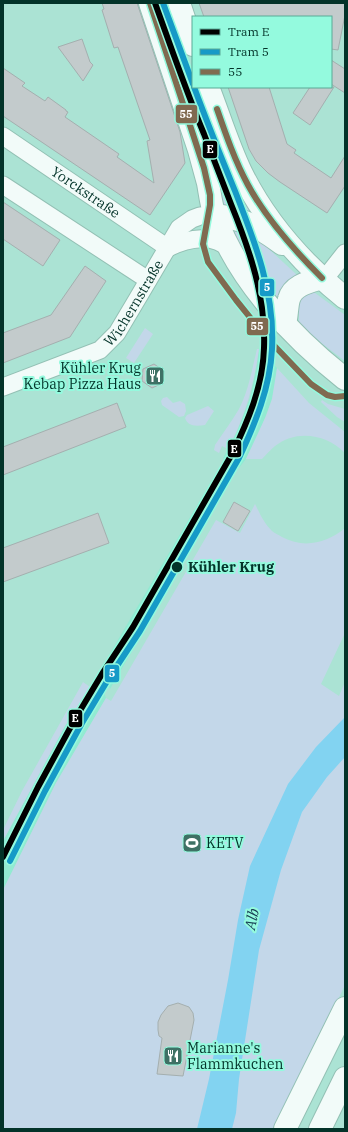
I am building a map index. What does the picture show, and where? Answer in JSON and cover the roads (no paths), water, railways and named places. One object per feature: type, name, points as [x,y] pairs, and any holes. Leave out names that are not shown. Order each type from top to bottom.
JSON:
[{"type":"main road","points":[[150,3],[203,162],[215,215],[233,254],[261,297],[285,324],[319,357],[345,379]]},
{"type":"main road","points":[[179,3],[192,42]]},
{"type":"main road","points":[[208,88],[236,162],[254,196],[268,217],[305,262]]},
{"type":"main road","points":[[215,215],[244,221],[266,232],[305,262],[345,298]]},
{"type":"main road","points":[[285,324],[289,299],[293,292],[304,284],[322,278]]},
{"type":"main road","points":[[285,1129],[345,1008]]},
{"type":"main road","points":[[320,1129],[345,1078]]},
{"type":"street","name":"Yorckstraße","points":[[3,136],[168,248]]},
{"type":"street","points":[[3,185],[148,280]]},
{"type":"street","name":"Wichernstraße","points":[[3,387],[100,350],[117,333],[168,248],[176,231],[181,225],[196,217],[215,215]]},
{"type":"street","name":"Wichernstraße","points":[[168,248],[180,242],[189,240],[210,239],[221,242],[233,254]]},
{"type":"street","points":[[322,278],[330,272],[345,253]]},
{"type":"water","name":"Alb","points":[[345,717],[345,757],[327,777],[302,812],[281,870],[259,950],[239,1079],[236,1113],[232,1129],[197,1129],[209,1079],[238,920],[250,866],[288,784],[316,747]]},
{"type":"tram line","name":"E","points":[[3,857],[38,787],[75,719],[133,627],[232,454],[254,403],[261,376],[264,348],[264,329],[255,274],[244,239],[155,3]]},
{"type":"tram line","name":"5","points":[[163,3],[192,81]]},
{"type":"tram line","name":"5","points":[[10,861],[45,791],[82,723],[140,631],[239,458],[251,432],[265,392],[271,363],[272,349],[272,328],[267,288],[256,249],[242,210],[194,88]]},
{"type":"place","name":"Kühler Krug Kebap Pizza Haus","points":[[155,376]]},
{"type":"place","name":"Kühler Krug","points":[[177,567]]},
{"type":"place","name":"KETV","points":[[192,843]]},
{"type":"place","name":"Marianne's Flammkuchen","points":[[173,1056]]}]
